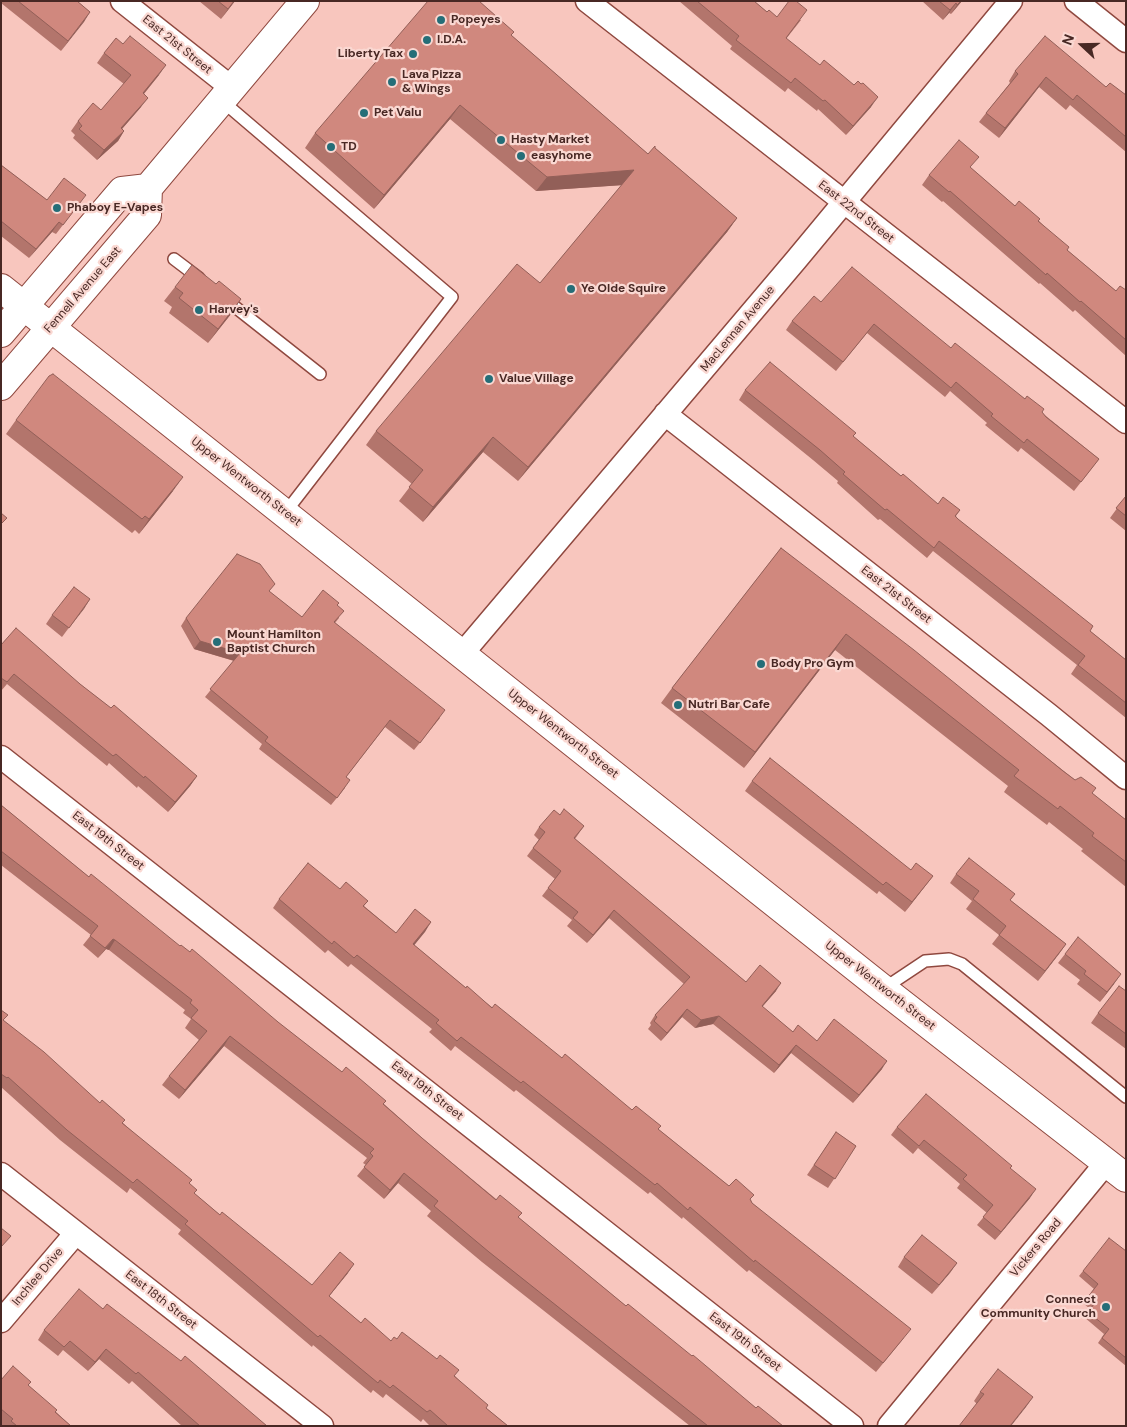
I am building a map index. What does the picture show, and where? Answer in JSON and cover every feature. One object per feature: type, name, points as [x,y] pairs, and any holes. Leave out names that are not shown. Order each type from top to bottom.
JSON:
[{"type":"main road","points":[[1,333],[122,191],[148,188],[305,1]]},
{"type":"main road","name":"Fennell Avenue East","points":[[1,386],[147,215],[148,188]]},
{"type":"main road","name":"Upper Wentworth Street","points":[[1,288],[883,989],[1120,1172]]},
{"type":"street","name":"East 21st Street","points":[[122,1],[227,94]]},
{"type":"street","name":"East 22nd Street","points":[[587,1],[1126,422]]},
{"type":"street","name":"MacLennan Avenue","points":[[462,654],[844,202],[1011,1]]},
{"type":"street","points":[[1076,1],[1126,41]]},
{"type":"street","name":"East 21st Street","points":[[665,414],[1124,775]]},
{"type":"street","name":"East 19th Street","points":[[1,757],[852,1426]]},
{"type":"street","name":"Vickers Road","points":[[889,1426],[1120,1172]]},
{"type":"street","name":"East 18th Street","points":[[1,1174],[322,1426]]},
{"type":"street","name":"Inchlee Drive","points":[[1,1321],[76,1234]]},
{"type":"lane","points":[[227,94],[452,298],[285,513]]},
{"type":"lane","points":[[174,259],[320,374]]},
{"type":"lane","points":[[883,989],[925,961],[949,959],[962,964],[1126,1097]]},
{"type":"building","points":[[18,1],[77,1],[90,12],[68,41]]},
{"type":"building","points":[[218,1],[234,1],[228,9]]},
{"type":"building","points":[[428,1],[479,1],[514,32],[511,35],[648,154],[655,146],[655,148],[737,218],[528,467],[493,437],[433,507],[409,487],[423,470],[376,431],[517,264],[540,283],[634,170],[547,177],[460,105],[384,195],[315,133]]},
{"type":"building","points":[[697,1],[754,1],[767,12],[769,10],[777,17],[789,1],[796,1],[807,10],[786,38],[820,65],[824,60],[854,85],[858,81],[861,84],[863,83],[878,97],[853,126],[825,100],[823,101],[795,78],[791,83],[736,40],[739,36]]},
{"type":"building","points":[[939,1],[961,1],[957,5],[956,3],[950,10]]},
{"type":"building","points":[[130,36],[166,65],[143,93],[148,98],[121,128],[124,131],[104,150],[79,129],[82,126],[78,121],[93,103],[101,110],[131,75],[104,53],[116,38],[123,44]]},
{"type":"building","points":[[1045,36],[1106,87],[1110,83],[1126,95],[1126,137],[1077,95],[1073,100],[1046,77],[1005,128],[986,113],[1018,74],[1015,71]]},
{"type":"building","points":[[959,140],[979,157],[970,167],[1015,206],[1019,201],[1040,219],[1038,221],[1069,247],[1067,250],[1116,291],[1120,286],[1126,290],[1126,340],[1047,273],[1046,275],[929,175]]},
{"type":"building","points":[[1,165],[47,200],[64,178],[86,195],[63,225],[59,222],[36,249],[1,221]]},
{"type":"building","points":[[192,265],[216,284],[219,281],[241,299],[218,329],[179,298],[183,293],[175,287]]},
{"type":"building","points":[[852,267],[951,348],[955,343],[1025,399],[1027,396],[1044,409],[1042,412],[1046,417],[1099,459],[1081,482],[1027,439],[1024,443],[991,416],[993,414],[956,382],[951,388],[874,324],[843,362],[792,321],[814,296],[821,302]]},
{"type":"building","points":[[770,362],[856,433],[853,436],[901,476],[903,474],[938,504],[943,497],[960,510],[955,516],[958,519],[1093,626],[1090,631],[1126,660],[1126,703],[1078,665],[1085,656],[939,541],[934,548],[887,509],[885,510],[843,474],[845,472],[820,450],[745,390]]},
{"type":"building","points":[[53,374],[183,477],[149,519],[145,516],[142,519],[16,420],[49,376]]},
{"type":"building","points":[[1126,496],[1126,516],[1116,508]]},
{"type":"building","points":[[1,513],[7,518],[1,524]]},
{"type":"building","points":[[781,548],[914,650],[1063,771],[1075,780],[1081,777],[1096,788],[1092,793],[1126,820],[1126,862],[1092,836],[1094,833],[1060,806],[1058,809],[1014,776],[1019,770],[846,634],[755,752],[672,688]]},
{"type":"building","points":[[237,554],[260,564],[275,584],[269,591],[302,617],[323,590],[339,603],[337,605],[344,611],[334,622],[445,710],[420,743],[390,720],[346,777],[350,780],[337,798],[265,741],[268,737],[210,689],[240,653],[200,641],[186,618]]},
{"type":"building","points":[[74,587],[90,599],[69,628],[52,615]]},
{"type":"building","points":[[16,628],[80,684],[111,708],[114,705],[197,776],[175,802],[116,754],[113,756],[14,674],[7,682],[1,678],[1,645]]},
{"type":"building","points":[[770,758],[911,870],[916,863],[933,876],[912,902],[886,882],[883,885],[752,781]]},
{"type":"building","points":[[1,805],[89,877],[91,874],[180,946],[190,952],[192,949],[278,1022],[342,1072],[346,1067],[386,1101],[383,1104],[496,1200],[500,1195],[522,1213],[518,1217],[626,1306],[628,1304],[756,1408],[758,1406],[783,1426],[708,1426],[489,1252],[434,1206],[438,1201],[404,1173],[390,1190],[364,1167],[373,1156],[370,1153],[374,1149],[230,1036],[185,1090],[169,1076],[207,1031],[191,1018],[198,1010],[190,1003],[192,1000],[115,940],[113,939],[105,948],[90,936],[98,926],[1,851]]},
{"type":"building","points":[[564,809],[584,826],[574,838],[746,982],[760,965],[781,983],[762,1006],[793,1032],[798,1025],[817,1041],[834,1019],[887,1061],[859,1095],[796,1045],[779,1065],[719,1016],[701,1020],[687,1009],[667,1033],[654,1021],[657,1017],[655,1015],[690,977],[614,910],[593,935],[573,918],[578,912],[548,888],[561,871],[533,848],[545,832],[539,827],[554,810],[560,815]]},
{"type":"building","points":[[969,858],[1015,894],[1010,900],[1066,944],[1045,971],[999,935],[1006,926],[973,899],[979,891],[956,874]]},
{"type":"building","points":[[308,863],[340,889],[346,882],[368,901],[363,906],[396,933],[415,909],[431,922],[413,944],[492,1008],[495,1004],[562,1058],[565,1054],[632,1110],[636,1106],[661,1126],[658,1129],[729,1186],[736,1179],[754,1195],[750,1199],[752,1203],[911,1329],[883,1363],[755,1260],[754,1262],[690,1207],[688,1210],[657,1183],[655,1185],[523,1081],[521,1083],[461,1037],[457,1041],[436,1023],[439,1020],[357,955],[354,958],[334,941],[332,944],[279,899]]},
{"type":"building","points":[[1078,937],[1121,974],[1107,992],[1084,974],[1086,971],[1065,954]]},
{"type":"building","points":[[1119,986],[1126,991],[1126,1034],[1098,1013]]},
{"type":"building","points":[[1,1010],[8,1015],[3,1020],[44,1052],[100,1103],[102,1100],[125,1120],[122,1123],[192,1180],[189,1183],[197,1190],[194,1193],[220,1215],[222,1212],[312,1285],[340,1252],[354,1264],[329,1296],[361,1323],[365,1318],[391,1341],[394,1337],[397,1339],[402,1332],[437,1359],[440,1355],[459,1370],[454,1376],[488,1405],[486,1408],[508,1426],[448,1426],[430,1410],[427,1412],[393,1385],[390,1388],[380,1380],[378,1383],[320,1335],[318,1337],[185,1224],[188,1221],[137,1179],[133,1183],[67,1130],[8,1077],[1,1074]]},
{"type":"building","points":[[926,1094],[1012,1166],[1010,1168],[1036,1189],[1001,1232],[983,1217],[993,1205],[963,1179],[967,1175],[924,1140],[919,1146],[897,1127]]},
{"type":"building","points":[[836,1132],[856,1146],[835,1179],[814,1165]]},
{"type":"building","points":[[1,1228],[11,1236],[1,1247]]},
{"type":"building","points":[[922,1235],[957,1263],[939,1285],[904,1257]]},
{"type":"building","name":"Connect Community Church","points":[[1109,1238],[1126,1251],[1126,1358],[1102,1338],[1109,1329],[1088,1312],[1094,1304],[1087,1298],[1098,1284],[1083,1271]]},
{"type":"building","points":[[79,1289],[103,1309],[107,1304],[181,1361],[185,1356],[267,1426],[200,1426],[138,1372],[136,1374],[106,1349],[95,1362],[70,1341],[64,1347],[44,1330]]},
{"type":"building","points":[[13,1366],[31,1382],[28,1385],[57,1410],[55,1412],[71,1426],[17,1426],[11,1421],[13,1419],[1,1409],[1,1380]]},
{"type":"building","points":[[998,1369],[1033,1397],[1010,1426],[959,1426],[984,1394],[980,1392]]},
{"type":"place","name":"Popeyes","points":[[441,20]]},
{"type":"place","name":"I.D.A.","points":[[427,40]]},
{"type":"place","name":"Liberty Tax","points":[[413,54]]},
{"type":"place","name":"Lava Pizza & Wings","points":[[392,82]]},
{"type":"place","name":"Pet Valu","points":[[364,113]]},
{"type":"place","name":"Hasty Market","points":[[501,140]]},
{"type":"place","name":"TD","points":[[331,147]]},
{"type":"place","name":"easyhome","points":[[521,156]]},
{"type":"place","name":"Phaboy E-Vapes","points":[[57,208]]},
{"type":"place","name":"Ye Olde Squire","points":[[571,289]]},
{"type":"place","name":"Harvey's","points":[[199,310]]},
{"type":"place","name":"Value Village","points":[[489,379]]},
{"type":"place","name":"Mount Hamilton Baptist Church","points":[[217,642]]},
{"type":"place","name":"Body Pro Gym","points":[[761,664]]},
{"type":"place","name":"Nutri Bar Cafe","points":[[678,705]]},
{"type":"place","name":"Connect Community Church","points":[[1106,1307]]}]
